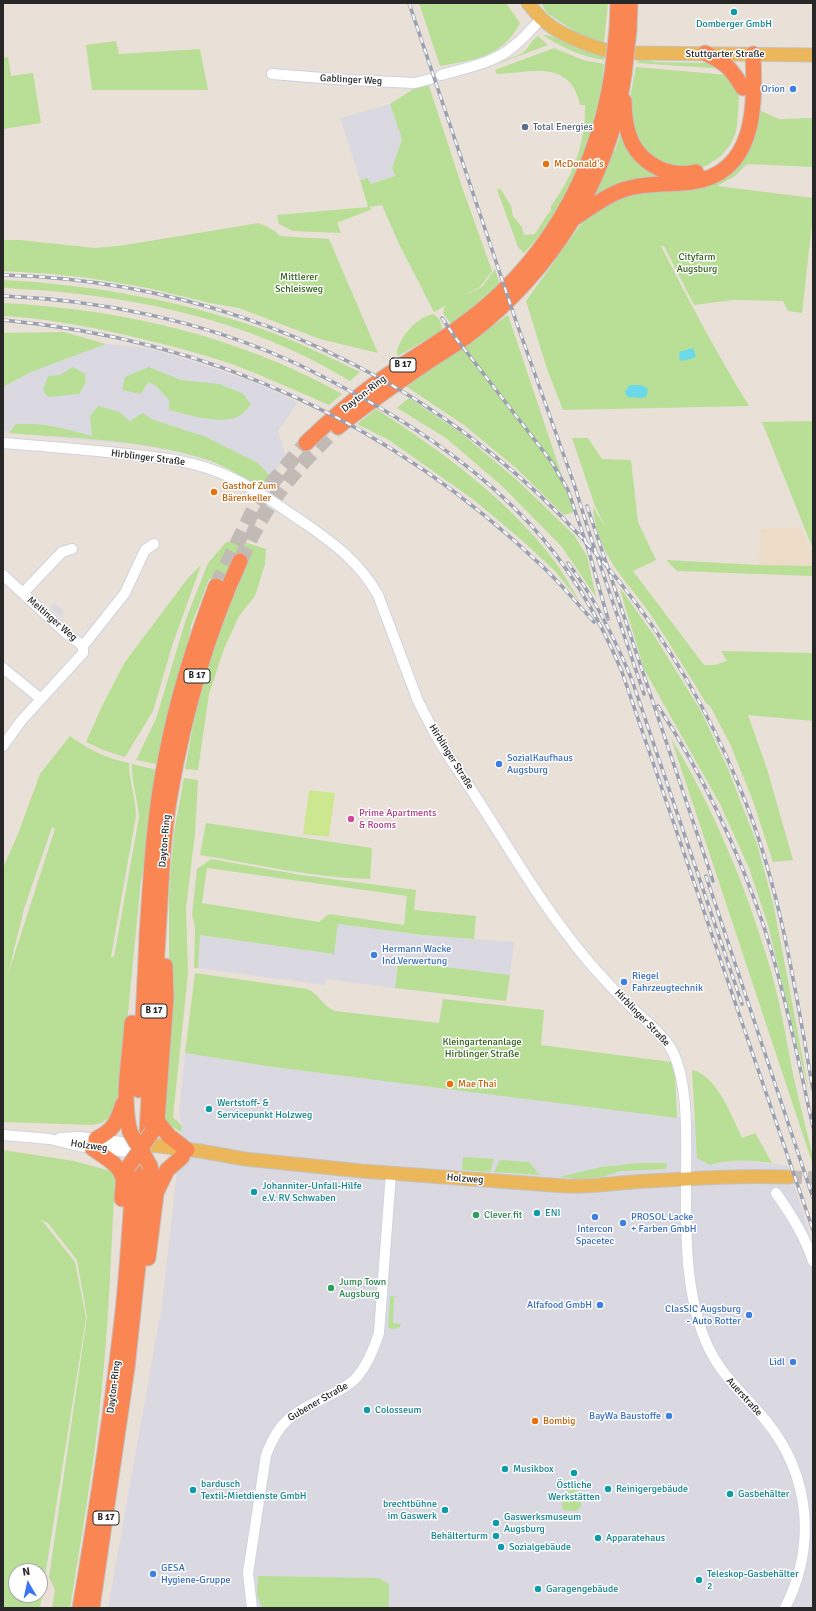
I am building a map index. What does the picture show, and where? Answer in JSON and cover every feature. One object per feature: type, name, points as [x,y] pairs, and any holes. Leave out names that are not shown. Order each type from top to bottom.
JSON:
[{"type":"highway","name":"B 17","points":[[618,3],[623,30]]},
{"type":"highway","name":"B 17","points":[[504,297],[529,280],[550,254],[573,219],[591,185],[608,144],[620,77],[623,30],[630,3]]},
{"type":"highway","points":[[705,53],[730,67],[743,88]]},
{"type":"highway","points":[[620,77],[627,130],[633,144],[640,154],[650,164],[662,170],[690,174],[705,171],[718,163],[730,150],[736,140],[741,122],[743,88],[748,54]]},
{"type":"highway","points":[[573,219],[603,199],[620,191],[639,186],[675,184],[703,180],[716,175],[728,166],[738,155],[749,133],[752,112],[748,54]]},
{"type":"highway","name":"B 17","points":[[504,297],[557,225],[578,187],[597,141],[608,100],[620,77]]},
{"type":"highway","name":"Dayton-Ring","points":[[338,427],[382,393],[465,337],[504,297]]},
{"type":"highway","name":"Dayton-Ring","points":[[306,443],[330,420],[375,384],[504,297]]},
{"type":"highway","name":"Dayton-Ring","points":[[155,891],[170,796],[187,712],[207,642],[240,561]]},
{"type":"highway","name":"Dayton-Ring","points":[[80,1608],[102,1471],[122,1365],[139,1256],[140,1149],[155,891],[156,820],[167,750],[178,703],[193,652],[216,586]]},
{"type":"highway","points":[[155,891],[138,952],[125,1099],[127,1120],[140,1149],[156,1194]]},
{"type":"highway","points":[[122,1365],[113,1318],[166,997],[165,936],[155,891]]},
{"type":"highway","points":[[122,1365],[138,1335],[143,1312],[156,1194],[167,1170],[184,1153],[169,1136],[140,1149],[114,1164],[94,1144],[113,1127],[119,1117],[125,1099]]},
{"type":"highway","name":"Dayton-Ring","points":[[92,1608],[115,1457],[122,1365]]},
{"type":"main road","points":[[528,3],[542,19],[566,34],[605,50]]},
{"type":"main road","name":"Stuttgarter Straße","points":[[637,53],[813,55]]},
{"type":"main road","name":"Holzweg","points":[[140,1149],[391,1173],[565,1186],[589,1187],[686,1179]]},
{"type":"main road","points":[[686,1179],[760,1176],[789,1178]]},
{"type":"street","points":[[441,75],[481,63],[498,56],[514,46],[542,19]]},
{"type":"street","name":"Gablinger Weg","points":[[272,74],[348,80],[415,83],[430,79]]},
{"type":"street","name":"Hirblinger Straße","points":[[3,442],[176,460],[208,468],[232,477],[269,499],[339,548],[361,569],[378,595],[421,707],[436,736],[451,760],[544,903],[568,936],[599,974],[661,1035],[670,1047],[678,1066],[684,1094],[687,1161],[686,1179]]},
{"type":"street","points":[[83,646],[125,593],[145,550],[154,544]]},
{"type":"street","name":"Meitinger Weg","points":[[23,593],[62,552],[72,549]]},
{"type":"street","name":"Meitinger Weg","points":[[3,576],[83,646],[83,653],[21,721],[3,746]]},
{"type":"street","points":[[3,668],[41,699]]},
{"type":"street","name":"Holzweg","points":[[3,1135],[140,1149]]},
{"type":"street","name":"Gubener Straße","points":[[252,1608],[248,1573],[266,1455],[269,1448],[280,1427],[291,1416],[340,1390],[356,1378],[372,1355],[379,1333],[391,1173]]},
{"type":"street","name":"Auerstraße","points":[[686,1179],[691,1279],[696,1314],[706,1344],[726,1377],[770,1425],[782,1443],[794,1469],[802,1495],[806,1518],[804,1556],[800,1574],[785,1608]]},
{"type":"street","points":[[776,1193],[792,1215],[810,1250],[813,1261]]},
{"type":"shaded area","points":[[390,104],[402,139],[392,168],[395,176],[371,184],[368,178],[360,180],[340,118]]},
{"type":"shaded area","points":[[106,344],[147,348],[198,363],[253,382],[298,402],[278,431],[286,458],[270,476],[262,488],[235,472],[211,461],[178,452],[139,445],[9,433],[3,430],[3,387],[31,372]]},
{"type":"shaded area","points":[[801,527],[813,555],[813,566],[759,565],[761,529]]},
{"type":"shaded area","points":[[54,603],[65,612],[61,617],[50,608]]},
{"type":"shaded area","points":[[338,924],[423,935],[514,942],[510,975],[397,961],[395,988],[326,979],[325,985],[198,968],[200,935],[334,954]]},
{"type":"shaded area","points":[[185,1053],[273,1067],[696,1120],[698,1158],[710,1165],[721,1162],[744,1160],[788,1166],[813,1245],[813,1608],[108,1608],[162,1305],[182,1126],[179,1112]]},
{"type":"green space","points":[[419,3],[506,3],[520,23],[505,43],[496,50],[476,59],[440,66]]},
{"type":"green space","points":[[541,3],[608,3],[604,43],[580,35],[547,13]]},
{"type":"green space","points":[[543,35],[555,38],[582,50],[605,56],[604,60],[588,57],[572,51]]},
{"type":"green space","points":[[538,36],[548,45],[497,64],[522,53]]},
{"type":"green space","points":[[116,41],[119,54],[200,49],[208,90],[92,90],[86,45]]},
{"type":"green space","points":[[554,48],[583,60],[604,64],[604,72],[595,126],[578,174],[570,184],[554,215],[524,253],[518,247],[497,190],[500,188],[511,206],[513,216],[522,227],[524,235],[535,234],[551,211],[551,206],[559,195],[572,171],[583,133],[585,105],[580,105],[575,91],[568,81],[559,75],[537,71],[499,74],[496,73],[495,70]]},
{"type":"green space","points":[[8,57],[11,76],[33,73],[41,123],[3,129],[3,58]]},
{"type":"green space","points":[[640,59],[656,62],[712,63],[725,69],[637,63]]},
{"type":"green space","points":[[636,67],[727,75],[739,89],[737,126],[735,135],[730,145],[721,156],[706,166],[691,169],[669,167],[648,155],[632,129],[630,116],[630,97]]},
{"type":"green space","points":[[747,71],[750,71],[748,117],[745,132],[734,154],[728,160],[717,169],[692,178],[653,180],[627,184],[606,193],[587,206],[605,167],[615,151],[623,126],[634,153],[649,166],[663,173],[678,176],[693,176],[707,172],[720,165],[731,154],[740,141],[743,133],[747,107]]},
{"type":"green space","points":[[428,83],[461,184],[492,271],[480,287],[459,298],[482,287],[495,269],[500,285],[451,324],[443,313],[445,306],[434,312],[399,244],[382,205],[369,207],[372,209],[337,223],[341,233],[293,231],[279,224],[277,215],[368,207],[360,180],[368,178],[371,184],[395,176],[392,168],[402,139],[390,104],[420,85]]},
{"type":"green space","name":"Cityfarm Augsburg","points":[[757,109],[779,119],[813,118],[813,167],[747,164],[735,176],[717,186],[813,198],[813,215],[802,313],[788,311],[783,301],[733,300],[694,305],[664,246],[661,246],[726,367],[749,406],[563,410],[547,369],[526,301],[586,217],[615,197],[714,180]]},
{"type":"green space","name":"Mittlerer Schleisweg","points":[[259,223],[275,231],[280,236],[329,239],[378,353],[320,339],[239,308],[210,303],[148,288],[89,278],[3,271],[3,240],[20,240],[95,248],[119,246]]},
{"type":"green space","points":[[3,280],[37,282],[103,290],[168,302],[201,310],[265,330],[360,372],[350,381],[310,359],[269,340],[182,312],[93,296],[3,288]]},
{"type":"green space","points":[[3,303],[47,306],[91,312],[135,319],[178,329],[221,341],[262,356],[303,374],[342,394],[329,405],[237,366],[182,349],[126,335],[80,326],[3,316]]},
{"type":"green space","points":[[433,314],[440,321],[442,326],[441,331],[398,356],[398,348],[409,329],[421,319]]},
{"type":"green space","points":[[508,315],[574,512],[564,515],[516,468],[464,425],[404,385]]},
{"type":"green space","points":[[64,332],[106,344],[31,372],[3,387],[3,333]]},
{"type":"green space","points":[[73,367],[85,374],[86,382],[79,394],[48,397],[43,390],[48,376],[60,375]]},
{"type":"green space","points":[[149,367],[181,380],[219,384],[242,393],[251,404],[244,412],[236,417],[217,420],[207,419],[169,410],[169,400],[156,386],[148,382],[141,394],[122,390],[125,377]]},
{"type":"green space","points":[[409,398],[461,433],[518,481],[574,535],[587,556],[596,597],[562,547],[502,486],[446,438],[397,408]]},
{"type":"green space","points":[[98,406],[119,412],[130,421],[143,413],[151,419],[206,437],[258,463],[270,476],[262,488],[231,470],[211,461],[163,448],[112,441],[9,433],[16,424],[35,424],[92,436],[90,416]]},
{"type":"green space","points":[[376,409],[450,460],[496,498],[517,518],[556,563],[580,602],[555,571],[525,543],[474,500],[389,440],[357,424]]},
{"type":"green space","points":[[813,421],[813,549],[762,422]]},
{"type":"green space","points":[[572,438],[588,438],[602,459],[631,460],[638,522],[656,560],[633,571],[704,665],[715,665],[727,661],[721,651],[813,653],[813,721],[748,715],[767,769],[793,860],[773,862],[753,801],[730,744],[710,706],[706,703],[651,615],[606,553],[600,539],[593,507],[606,528],[595,506]]},
{"type":"green space","points":[[226,542],[244,542],[266,549],[265,564],[255,596],[239,616],[224,649],[209,694],[198,770],[185,769],[198,699],[220,631],[248,562],[234,556],[222,585],[209,579],[190,628],[191,629],[156,764],[136,760],[156,719],[186,619],[208,563]]},
{"type":"green space","points":[[666,560],[759,565],[813,566],[813,576],[677,571]]},
{"type":"green space","points":[[201,565],[173,643],[153,711],[125,757],[103,750],[86,742],[103,704],[125,662],[188,578]]},
{"type":"green space","points":[[621,589],[655,637],[701,711],[728,769],[757,844],[774,907],[810,1097],[768,925],[749,868],[720,804],[644,669]]},
{"type":"green space","points":[[70,736],[98,753],[129,763],[136,816],[111,957],[114,957],[139,817],[132,764],[157,770],[148,848],[141,880],[123,1064],[115,1111],[109,1118],[101,1123],[92,1125],[3,1122],[3,868],[18,834],[40,774]],"holes":[[[52,827],[55,829],[8,974],[24,909]]]},
{"type":"green space","points":[[671,738],[716,822],[740,880],[762,940],[783,1020],[794,1080],[813,1157],[813,1165]]},
{"type":"green space","points":[[184,778],[198,780],[195,834],[186,908],[188,974],[173,1117],[182,1126],[181,1132],[168,1124],[162,1117],[169,1015],[169,891],[174,832]]},
{"type":"green space","points":[[309,790],[335,793],[329,837],[303,834]]},
{"type":"green space","points":[[206,823],[372,848],[370,879],[327,876],[200,855]]},
{"type":"green space","points":[[211,859],[301,875],[416,890],[414,910],[476,916],[474,939],[423,935],[338,924],[334,954],[200,935],[198,968],[194,968],[195,928],[192,914],[197,869]],"holes":[[[207,868],[407,896],[404,925],[329,914],[319,922],[202,903]]]},
{"type":"green space","points":[[398,961],[510,975],[506,1001],[395,988]]},
{"type":"green space","name":"Kleingartenanlage Hirblinger Straße","points":[[195,973],[307,989],[315,993],[327,1006],[335,1011],[439,1023],[443,999],[544,1010],[541,1045],[671,1062],[675,1077],[677,1118],[273,1067],[185,1053]]},
{"type":"green space","points":[[692,1070],[701,1073],[716,1088],[723,1098],[742,1138],[755,1133],[772,1163],[741,1161],[710,1165],[697,1158]]},
{"type":"green space","points":[[3,1150],[74,1161],[110,1171],[115,1178],[104,1368],[91,1475],[70,1608],[52,1608],[55,1590],[49,1577],[87,1317],[77,1260],[48,1223],[39,1219],[44,1223],[75,1262],[86,1318],[47,1563],[8,1563],[8,1603],[41,1603],[40,1608],[3,1608]]},
{"type":"green space","points":[[463,1157],[494,1159],[490,1172],[462,1170]]},
{"type":"green space","points":[[500,1160],[529,1162],[540,1175],[494,1172]]},
{"type":"green space","points":[[640,1163],[667,1163],[666,1169],[621,1171],[602,1177],[578,1179],[559,1177],[601,1167]]},
{"type":"green space","points":[[391,1296],[402,1297],[394,1297],[393,1323],[401,1324],[400,1327],[394,1329],[388,1327]]},
{"type":"green space","points":[[573,1489],[579,1494],[581,1499],[581,1507],[576,1511],[564,1510],[562,1508],[562,1498],[566,1498],[567,1492]]},
{"type":"green space","points":[[258,1576],[378,1578],[389,1584],[389,1608],[262,1608],[257,1595]]},
{"type":"water","points":[[693,348],[696,356],[691,359],[680,361],[679,352]]},
{"type":"water","points":[[630,385],[641,385],[648,389],[647,395],[643,398],[627,397],[625,391]]},
{"type":"tunnel","points":[[240,561],[259,523],[282,488],[299,467],[338,427]]},
{"type":"tunnel","points":[[216,586],[255,507],[272,483],[306,443]]},
{"type":"tunnel","points":[[789,1177],[813,1178]]},
{"type":"railway","points":[[409,3],[516,321],[574,484],[644,694]]},
{"type":"railway","points":[[3,275],[124,287],[239,316],[348,361],[448,421],[539,495],[619,581],[686,679],[740,788],[754,824],[776,899],[793,975],[813,1090]]},
{"type":"railway","points":[[3,296],[75,302],[148,314],[218,333],[253,345],[296,364],[368,401],[433,441],[493,488],[544,540],[582,594],[604,632],[622,672],[813,1230]]},
{"type":"railway","points":[[442,318],[551,461],[568,490],[589,552],[608,619]]},
{"type":"railway","points":[[3,320],[80,330],[154,347],[226,369],[294,397],[360,430],[424,470],[485,516],[550,573],[594,622]]},
{"type":"railway","points":[[587,506],[713,881]]},
{"type":"railway","points":[[568,563],[578,576],[604,619],[632,680],[742,1004]]},
{"type":"railway","points":[[658,706],[690,759],[718,813],[754,898],[772,952],[791,1026],[813,1127]]},
{"type":"railway","points":[[706,876],[813,1198]]},
{"type":"place","name":"Domberger GmbH","points":[[734,12]]},
{"type":"place","name":"Orion","points":[[793,89]]},
{"type":"place","name":"Total Energies","points":[[525,127]]},
{"type":"place","name":"McDonald's","points":[[546,164]]},
{"type":"place","name":"Gasthof Zum Bärenkeller","points":[[214,492]]},
{"type":"place","name":"SozialKaufhaus Augsburg","points":[[499,764]]},
{"type":"place","name":"Prime Apartments & Rooms","points":[[351,819]]},
{"type":"place","name":"Hermann Wacke Ind.Verwertung","points":[[374,955]]},
{"type":"place","name":"Riegel Fahrzeugtechnik","points":[[624,982]]},
{"type":"place","name":"Mae Thai","points":[[450,1084]]},
{"type":"place","name":"Wertstoff- & Servicepunkt Holzweg","points":[[209,1109]]},
{"type":"place","name":"Johanniter-Unfall-Hilfe e.V. RV Schwaben","points":[[254,1192]]},
{"type":"place","name":"ENI","points":[[537,1213]]},
{"type":"place","name":"Clever fit","points":[[476,1215]]},
{"type":"place","name":"Intercon Spacetec","points":[[595,1217]]},
{"type":"place","name":"PROSOL Lacke + Farben GmbH","points":[[623,1223]]},
{"type":"place","name":"Jump Town Augsburg","points":[[331,1288]]},
{"type":"place","name":"Alfafood GmbH","points":[[600,1305]]},
{"type":"place","name":"ClasSIC Augsburg - Auto Rotter","points":[[749,1315]]},
{"type":"place","name":"Lidl","points":[[793,1362]]},
{"type":"place","name":"Colosseum","points":[[367,1410]]},
{"type":"place","name":"BayWa Baustoffe","points":[[669,1416]]},
{"type":"place","name":"Bombig","points":[[535,1421]]},
{"type":"place","name":"Musikbox","points":[[505,1469]]},
{"type":"place","name":"Östliche Werkstätten","points":[[574,1473]]},
{"type":"place","name":"Reinigergebäude","points":[[608,1489]]},
{"type":"place","name":"bardusch Textil-Mietdienste GmbH","points":[[193,1490]]},
{"type":"place","name":"Gasbehälter","points":[[730,1494]]},
{"type":"place","name":"brechtbühne im Gaswerk","points":[[445,1510]]},
{"type":"place","name":"Gaswerksmuseum Augsburg","points":[[496,1523]]},
{"type":"place","name":"Behälterturm","points":[[496,1536]]},
{"type":"place","name":"Apparatehaus","points":[[598,1538]]},
{"type":"place","name":"Sozialgebäude","points":[[501,1547]]},
{"type":"place","name":"GESA Hygiene-Gruppe","points":[[153,1574]]},
{"type":"place","name":"Teleskop-Gasbehälter 2","points":[[699,1580]]},
{"type":"place","name":"Garagengebäude","points":[[538,1589]]}]
